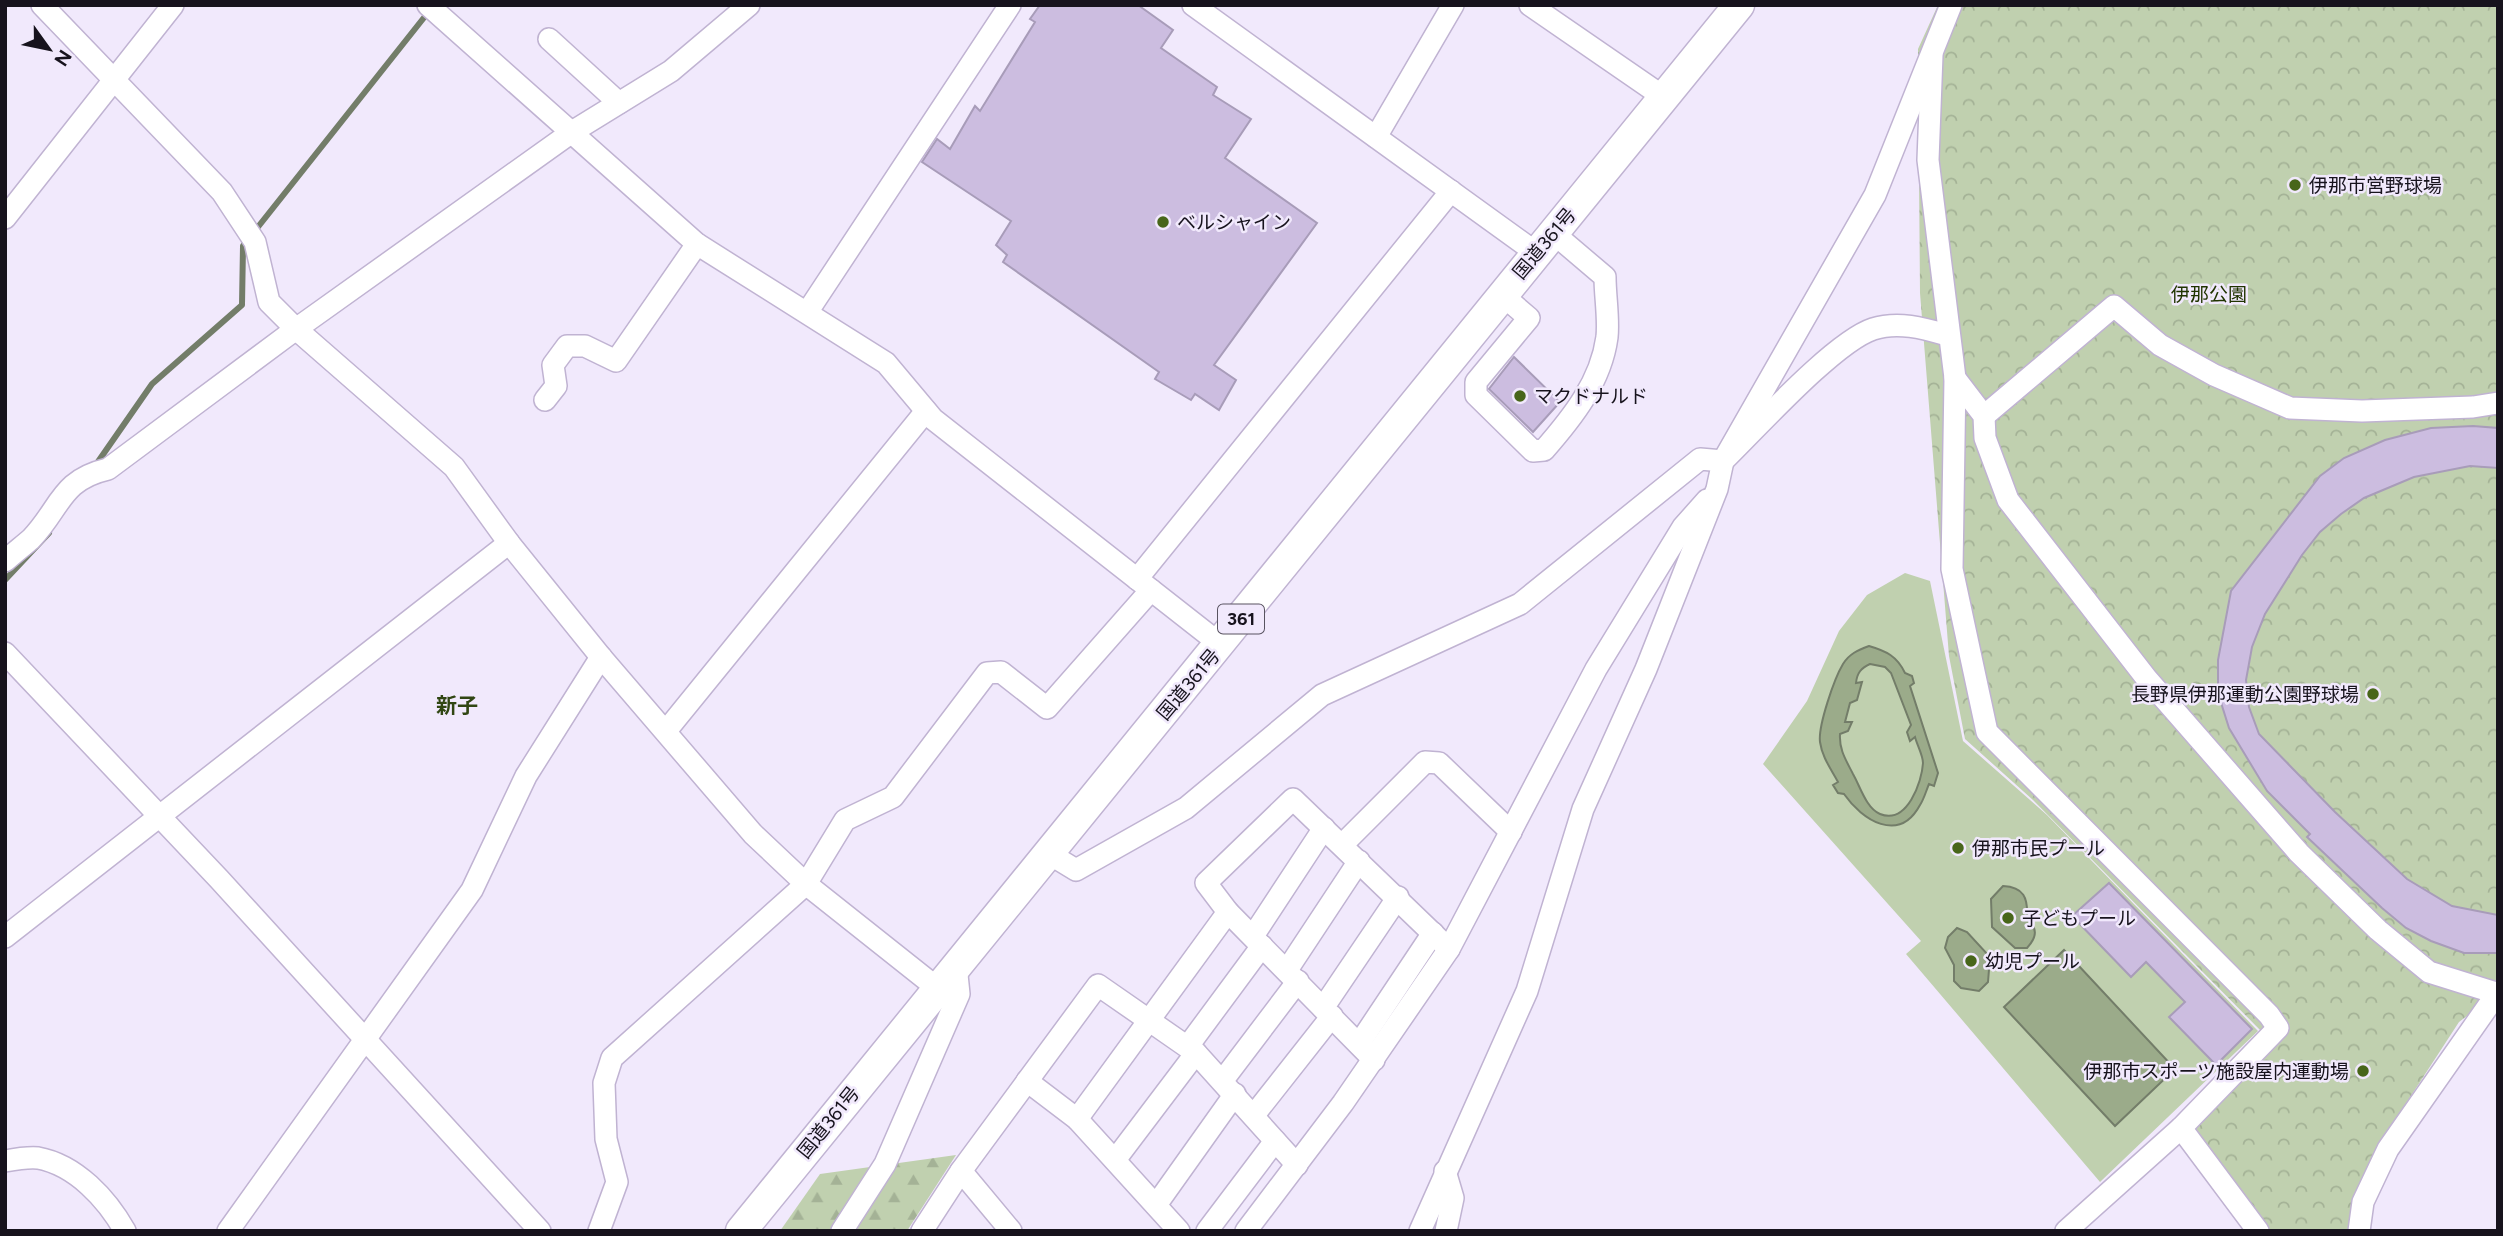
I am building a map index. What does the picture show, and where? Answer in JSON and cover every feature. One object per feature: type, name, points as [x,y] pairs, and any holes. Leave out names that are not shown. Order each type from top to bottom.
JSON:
[{"type":"highway","name":"国道361号","points":[[743,1229],[946,976],[1220,644],[1501,294],[1739,5]]},
{"type":"street","points":[[42,5],[222,192],[252,237],[269,302],[296,329],[454,467],[509,543],[601,657],[754,834],[806,884],[946,976],[959,994],[885,1164],[842,1231]]},
{"type":"street","points":[[5,218],[173,5]]},
{"type":"street","points":[[5,561],[32,538],[72,484],[108,469],[296,329],[572,132],[671,71],[748,5]]},
{"type":"street","points":[[808,311],[1010,5]]},
{"type":"street","points":[[1193,5],[1451,191],[1605,277],[1607,337],[1597,371],[1577,413],[1544,450],[1533,451],[1476,396],[1475,382],[1530,318],[1501,294]]},
{"type":"street","points":[[1376,137],[1453,5]]},
{"type":"street","points":[[1530,5],[1665,98]]},
{"type":"street","points":[[1420,1231],[1527,991],[1583,809],[1646,670],[1717,489],[1723,461],[1875,195],[1951,5]]},
{"type":"street","points":[[431,8],[697,244],[808,311],[886,363],[926,411],[1220,644]]},
{"type":"street","points":[[549,39],[619,103]]},
{"type":"street","points":[[1932,55],[1928,160],[1947,335],[1955,378],[1952,569],[1987,733],[2269,1015],[2278,1028],[2181,1128],[2066,1231]]},
{"type":"street","points":[[599,1231],[617,1182],[606,1139],[604,1083],[612,1058],[806,884],[845,820],[893,797],[987,674],[1001,672],[1047,708],[1451,191]]},
{"type":"street","points":[[545,400],[556,386],[553,365],[567,346],[585,346],[616,361],[697,244]]},
{"type":"street","points":[[1984,416],[2114,306],[2160,345],[2214,375],[2290,408],[2362,411],[2473,407],[2498,403]]},
{"type":"street","points":[[1048,853],[1076,870],[1186,808],[1322,695],[1520,604],[1700,459],[1723,461],[1843,346],[1874,329],[1912,325],[1947,335]]},
{"type":"street","points":[[1955,378],[1984,416],[1985,438],[2008,500],[2147,679],[2299,853],[2378,930],[2429,972],[2497,992],[2388,1149],[2363,1202],[2359,1231]]},
{"type":"street","points":[[666,732],[926,411]]},
{"type":"street","points":[[1367,1052],[1449,949],[1596,669],[1683,527],[1717,489]]},
{"type":"street","points":[[5,937],[509,543]]},
{"type":"street","points":[[5,653],[160,816],[540,1231]]},
{"type":"street","points":[[229,1231],[472,890],[526,776],[601,657]]},
{"type":"street","points":[[1342,845],[1425,762],[1439,763],[1511,832]]},
{"type":"street","points":[[1367,1052],[1228,912],[1206,884],[1293,799],[1398,897],[1449,949]]},
{"type":"street","points":[[1115,1160],[1192,1049],[1324,828]]},
{"type":"street","points":[[1156,1205],[1229,1087],[1359,861]]},
{"type":"street","points":[[1254,1115],[1328,1012],[1398,897]]},
{"type":"street","points":[[1077,1119],[1228,912]]},
{"type":"street","points":[[1246,1231],[1297,1165],[1367,1052],[1433,933]]},
{"type":"street","points":[[922,1231],[961,1171],[1098,985],[1192,1049],[1297,1165]]},
{"type":"street","points":[[1027,1081],[1077,1119],[1179,1231]]},
{"type":"street","points":[[2181,1128],[2258,1231]]},
{"type":"street","points":[[1207,1231],[1275,1141]]},
{"type":"street","points":[[7,1165],[35,1158],[49,1161],[99,1193],[125,1231]]},
{"type":"street","points":[[961,1171],[1011,1231]]},
{"type":"street","points":[[1445,1171],[1453,1198],[1446,1231]]},
{"type":"green space","name":"伊那公園","points":[[1938,5],[2498,5],[2498,992],[2459,1022],[2379,1145],[2351,1231],[2264,1231],[2177,1120],[2262,1032],[2033,800],[1965,739],[1949,656],[1920,293],[1918,49]]},
{"type":"green space","name":"伊那市民プール","points":[[1905,573],[1930,581],[1963,741],[2047,815],[2258,1031],[2100,1182],[1906,954],[1921,941],[1763,764],[1807,701],[1839,631],[1867,595]]},
{"type":"green space","points":[[956,1155],[907,1231],[780,1231],[820,1174]]},
{"type":"shaded area","points":[[1869,646],[1890,655],[1905,673],[1912,676],[1914,683],[1910,686],[1938,773],[1934,786],[1929,784],[1911,817],[1891,826],[1870,819],[1844,794],[1838,793],[1833,785],[1838,782],[1820,742],[1824,714],[1839,671],[1854,653]],"holes":[[[1870,664],[1885,667],[1891,673],[1911,725],[1907,732],[1910,741],[1915,737],[1923,763],[1920,781],[1911,800],[1905,808],[1890,816],[1875,811],[1867,802],[1843,755],[1840,740],[1840,734],[1848,731],[1852,722],[1845,722],[1850,703],[1857,700],[1862,682],[1856,683],[1858,674]]]},
{"type":"shaded area","name":"子どもプール","points":[[2003,886],[2020,891],[2027,904],[2027,917],[2035,932],[2027,948],[2015,948],[1992,927],[1991,899]]},
{"type":"shaded area","name":"幼児プール","points":[[1957,928],[1967,932],[1990,957],[1988,982],[1979,991],[1961,988],[1954,981],[1954,965],[1945,948],[1948,937]]},
{"type":"shaded area","points":[[2064,950],[2175,1069],[2115,1126],[2004,1007]]},
{"type":"building","name":"ベルシャイン","points":[[1040,5],[1138,5],[1173,30],[1161,48],[1217,87],[1213,95],[1251,119],[1225,158],[1317,223],[1214,365],[1236,380],[1219,410],[1195,394],[1191,400],[1155,379],[1159,372],[1003,262],[1007,255],[996,245],[1011,221],[922,162],[937,139],[950,149],[975,106],[980,111],[1035,22],[1030,19]]},
{"type":"building","name":"マクドナルド","points":[[1514,357],[1560,402],[1533,432],[1489,389]]},
{"type":"building","points":[[2431,428],[2498,428],[2498,468],[2470,466],[2414,477],[2364,498],[2341,514],[2320,532],[2302,555],[2265,614],[2252,647],[2246,680],[2249,707],[2259,734],[2335,812],[2407,879],[2452,906],[2498,915],[2498,953],[2464,953],[2431,941],[2406,928],[2382,908],[2307,837],[2310,834],[2267,791],[2229,728],[2218,693],[2218,660],[2231,591],[2320,476],[2344,458],[2385,440]]},
{"type":"building","points":[[2109,883],[2252,1029],[2216,1065],[2169,1017],[2185,1002],[2146,962],[2131,977],[2072,916]]},
{"type":"waterway","points":[[254,232],[430,10]]},
{"type":"waterway","points":[[95,466],[152,384],[242,305],[243,246],[247,240]]},
{"type":"waterway","points":[[5,580],[49,533]]},
{"type":"place","name":"伊那市営野球場","points":[[2295,185]]},
{"type":"place","name":"ベルシャイン","points":[[1163,222]]},
{"type":"place","name":"マクドナルド","points":[[1520,396]]},
{"type":"place","name":"長野県伊那運動公園野球場","points":[[2373,694]]},
{"type":"place","name":"伊那市民プール","points":[[1958,848]]},
{"type":"place","name":"子どもプール","points":[[2008,918]]},
{"type":"place","name":"幼児プール","points":[[1971,961]]},
{"type":"place","name":"伊那市スポーツ施設屋内運動場","points":[[2363,1071]]},
{"type":"district","name":"新子","points":[[457,706]]}]
